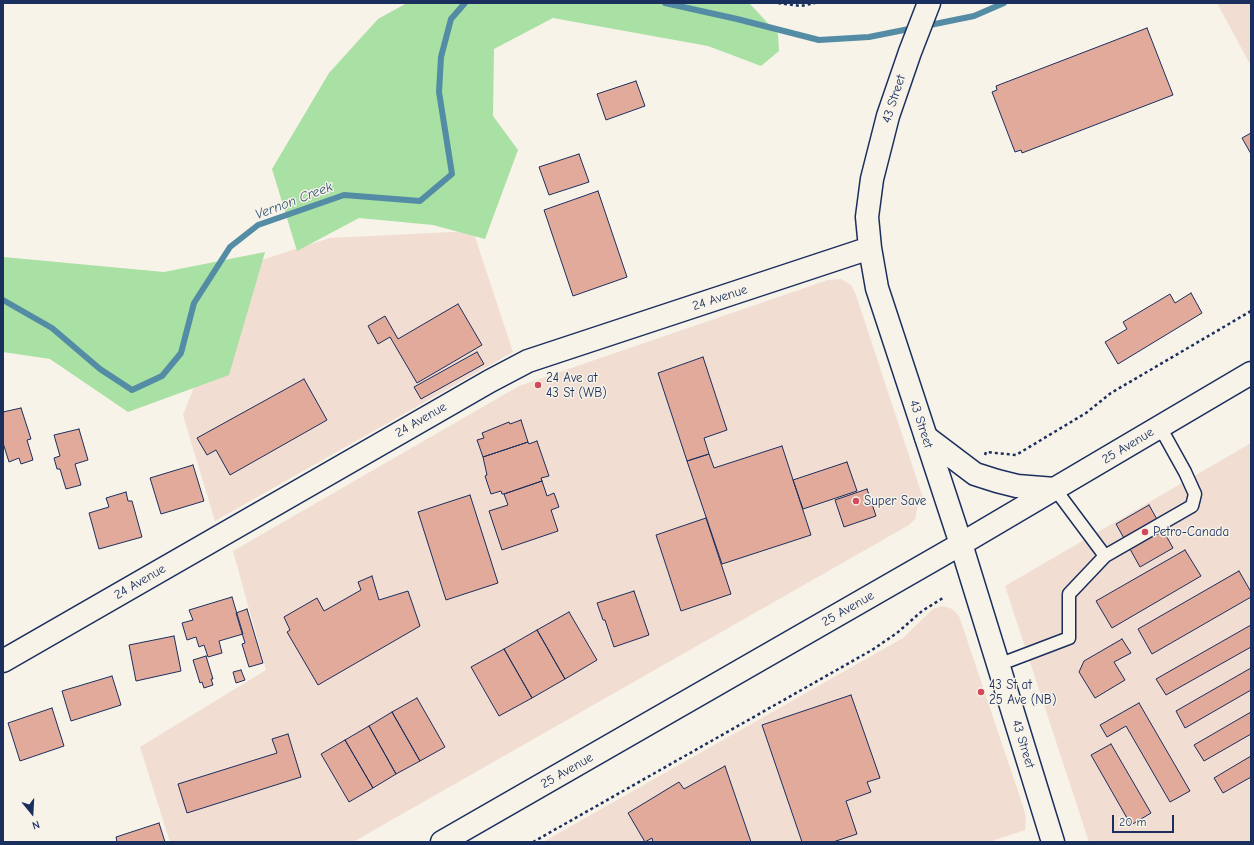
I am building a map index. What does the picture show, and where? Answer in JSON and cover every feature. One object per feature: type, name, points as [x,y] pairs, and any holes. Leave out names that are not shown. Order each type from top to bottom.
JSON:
[{"type":"street","name":"43 Street","points":[[929,4],[910,52],[888,116],[872,179],[868,217],[870,248],[877,288],[961,544],[998,665],[1047,841]]},
{"type":"street","name":"24 Avenue","points":[[3,661],[490,380],[528,362],[870,248]]},
{"type":"street","name":"25 Avenue","points":[[442,842],[961,544],[1251,373]]},
{"type":"street","points":[[926,437],[975,474],[1017,486],[1055,489]]},
{"type":"lane","points":[[998,665],[1069,638],[1069,594],[1105,556],[1192,506],[1195,494],[1185,472],[1160,427]]},
{"type":"lane","points":[[1055,489],[1105,556]]},
{"type":"path","points":[[778,3],[802,6],[815,3]]},
{"type":"path","points":[[984,457],[986,452],[1016,455],[1086,413],[1111,393],[1251,311]]},
{"type":"path","points":[[533,842],[872,650],[898,633],[922,611],[943,598]]},
{"type":"shaded area","points":[[1217,3],[1251,3],[1251,66]]},
{"type":"shaded area","points":[[473,231],[513,352],[215,521],[183,415],[227,304],[246,265],[330,238]]},
{"type":"shaded area","points":[[841,279],[851,285],[856,295],[924,501],[918,504],[915,519],[909,525],[353,842],[170,842],[140,747],[266,670],[233,551],[519,386],[828,280]]},
{"type":"shaded area","points":[[1251,443],[1251,842],[1089,842],[1005,586]]},
{"type":"shaded area","points":[[943,606],[952,609],[959,616],[1023,806],[1026,818],[1025,830],[989,842],[543,842],[903,638],[933,609]]},
{"type":"green space","points":[[407,3],[746,3],[750,4],[778,34],[779,51],[761,66],[708,46],[553,18],[494,49],[493,116],[518,150],[485,239],[433,225],[359,218],[297,251],[272,169],[329,73],[378,19]]},
{"type":"green space","points":[[265,252],[229,375],[128,412],[50,359],[3,352],[3,257],[164,272]]},
{"type":"building","points":[[1147,28],[1173,95],[1022,153],[1021,150],[1015,152],[992,92],[997,90],[996,86]]},
{"type":"building","points":[[636,81],[645,106],[606,120],[597,94]]},
{"type":"building","points":[[1251,133],[1251,154],[1242,138]]},
{"type":"building","points":[[579,154],[589,182],[549,195],[539,167]]},
{"type":"building","points":[[598,191],[627,277],[573,296],[544,210]]},
{"type":"building","points":[[1191,293],[1202,313],[1118,364],[1105,342],[1127,329],[1123,322],[1170,294],[1175,303]]},
{"type":"building","points":[[458,304],[482,345],[417,383],[390,337],[378,344],[368,326],[385,316],[398,339]]},
{"type":"building","points":[[477,352],[484,364],[421,399],[414,387]]},
{"type":"building","points":[[703,357],[727,430],[704,438],[709,454],[687,461],[658,373]]},
{"type":"building","points":[[304,379],[327,420],[230,475],[216,450],[207,455],[197,438]]},
{"type":"building","points":[[21,408],[31,439],[27,440],[33,460],[21,464],[19,458],[9,462],[3,443],[3,412]]},
{"type":"building","points":[[521,420],[528,442],[483,457],[477,440],[484,438],[482,433],[509,422],[510,424]]},
{"type":"building","points":[[79,429],[88,460],[75,464],[81,485],[66,489],[60,469],[57,469],[54,458],[60,456],[54,435]]},
{"type":"building","points":[[537,441],[549,476],[541,478],[542,481],[504,494],[502,494],[501,491],[491,494],[485,476],[487,475],[483,457],[528,442],[529,444]]},
{"type":"building","points":[[782,446],[811,535],[722,564],[687,461],[709,454],[714,468]]},
{"type":"building","points":[[847,462],[857,491],[803,509],[793,480]]},
{"type":"building","points":[[193,465],[204,501],[161,514],[150,478]]},
{"type":"building","points":[[542,481],[547,496],[554,493],[559,507],[551,510],[558,531],[502,550],[489,511],[508,505],[504,494]]},
{"type":"building","points":[[867,489],[876,516],[844,527],[835,500]]},
{"type":"building","points":[[126,492],[128,501],[132,501],[142,537],[99,549],[89,513],[109,507],[106,498]]},
{"type":"building","points":[[470,495],[498,583],[446,600],[418,512]]},
{"type":"building","points":[[1149,505],[1173,548],[1140,567],[1116,524]]},
{"type":"building","points":[[706,518],[731,594],[681,611],[656,535]]},
{"type":"building","points":[[1185,550],[1201,576],[1112,628],[1096,601]]},
{"type":"building","points":[[1239,571],[1251,592],[1251,597],[1152,654],[1138,629]]},
{"type":"building","points":[[372,576],[379,600],[408,591],[420,626],[318,685],[287,632],[290,630],[284,617],[317,598],[324,611],[361,590],[358,582]]},
{"type":"building","points":[[634,591],[649,635],[614,647],[605,620],[603,620],[597,603]]},
{"type":"building","points":[[232,597],[243,634],[219,641],[222,653],[208,657],[204,645],[199,647],[196,637],[187,640],[182,623],[193,620],[189,610]]},
{"type":"building","points":[[247,609],[263,663],[249,667],[242,644],[245,643],[236,613]]},
{"type":"building","points":[[569,612],[597,660],[565,679],[537,630]]},
{"type":"building","points":[[1251,625],[1251,647],[1166,695],[1156,679]]},
{"type":"building","points":[[537,630],[565,679],[532,698],[504,649]]},
{"type":"building","points":[[174,636],[181,671],[136,681],[129,645]]},
{"type":"building","points":[[1122,639],[1131,653],[1114,662],[1125,680],[1095,698],[1079,672],[1084,661]]},
{"type":"building","points":[[504,649],[532,698],[499,716],[471,667]]},
{"type":"building","points":[[206,656],[213,679],[211,679],[213,685],[204,688],[202,682],[200,683],[193,660]]},
{"type":"building","points":[[1251,668],[1251,690],[1185,728],[1176,711]]},
{"type":"building","points":[[241,670],[245,680],[236,683],[233,672]]},
{"type":"building","points":[[112,676],[121,705],[71,721],[62,691]]},
{"type":"building","points":[[851,695],[880,778],[867,782],[871,792],[846,801],[857,834],[833,842],[802,842],[762,725]]},
{"type":"building","points":[[417,698],[445,747],[420,761],[392,712]]},
{"type":"building","points":[[1139,703],[1190,791],[1170,802],[1126,726],[1107,737],[1100,725]]},
{"type":"building","points":[[52,708],[64,746],[20,761],[8,723]]},
{"type":"building","points":[[392,712],[420,761],[396,774],[369,726]]},
{"type":"building","points":[[1251,712],[1251,734],[1204,761],[1194,745]]},
{"type":"building","points":[[369,726],[396,774],[373,788],[345,740]]},
{"type":"building","points":[[288,734],[301,777],[187,813],[178,784],[277,753],[272,739]]},
{"type":"building","points":[[345,740],[373,788],[349,802],[321,754]]},
{"type":"building","points":[[1111,744],[1151,813],[1131,825],[1091,755]]},
{"type":"building","points":[[1251,756],[1251,777],[1223,793],[1214,778]]},
{"type":"building","points":[[725,766],[751,842],[653,842],[652,838],[645,842],[628,813],[679,782],[684,789]]},
{"type":"building","points":[[159,823],[165,842],[117,842],[116,837]]},
{"type":"waterway","name":"Vernon Creek","points":[[3,300],[52,328],[100,369],[132,390],[162,376],[181,353],[194,303],[230,247],[258,225],[344,195],[420,201],[452,174],[439,92],[441,57],[451,19],[465,3]]},
{"type":"waterway","name":"Vernon Creek","points":[[665,3],[737,19],[819,40],[869,37],[914,28]]},
{"type":"waterway","name":"Vernon Creek","points":[[925,26],[974,16],[1004,3]]},
{"type":"place","name":"24 Ave at 43 St (WB)","points":[[538,385]]},
{"type":"place","name":"Super Save","points":[[856,501]]},
{"type":"place","name":"Petro-Canada","points":[[1145,532]]},
{"type":"place","name":"43 St at 25 Ave (NB)","points":[[981,692]]}]
